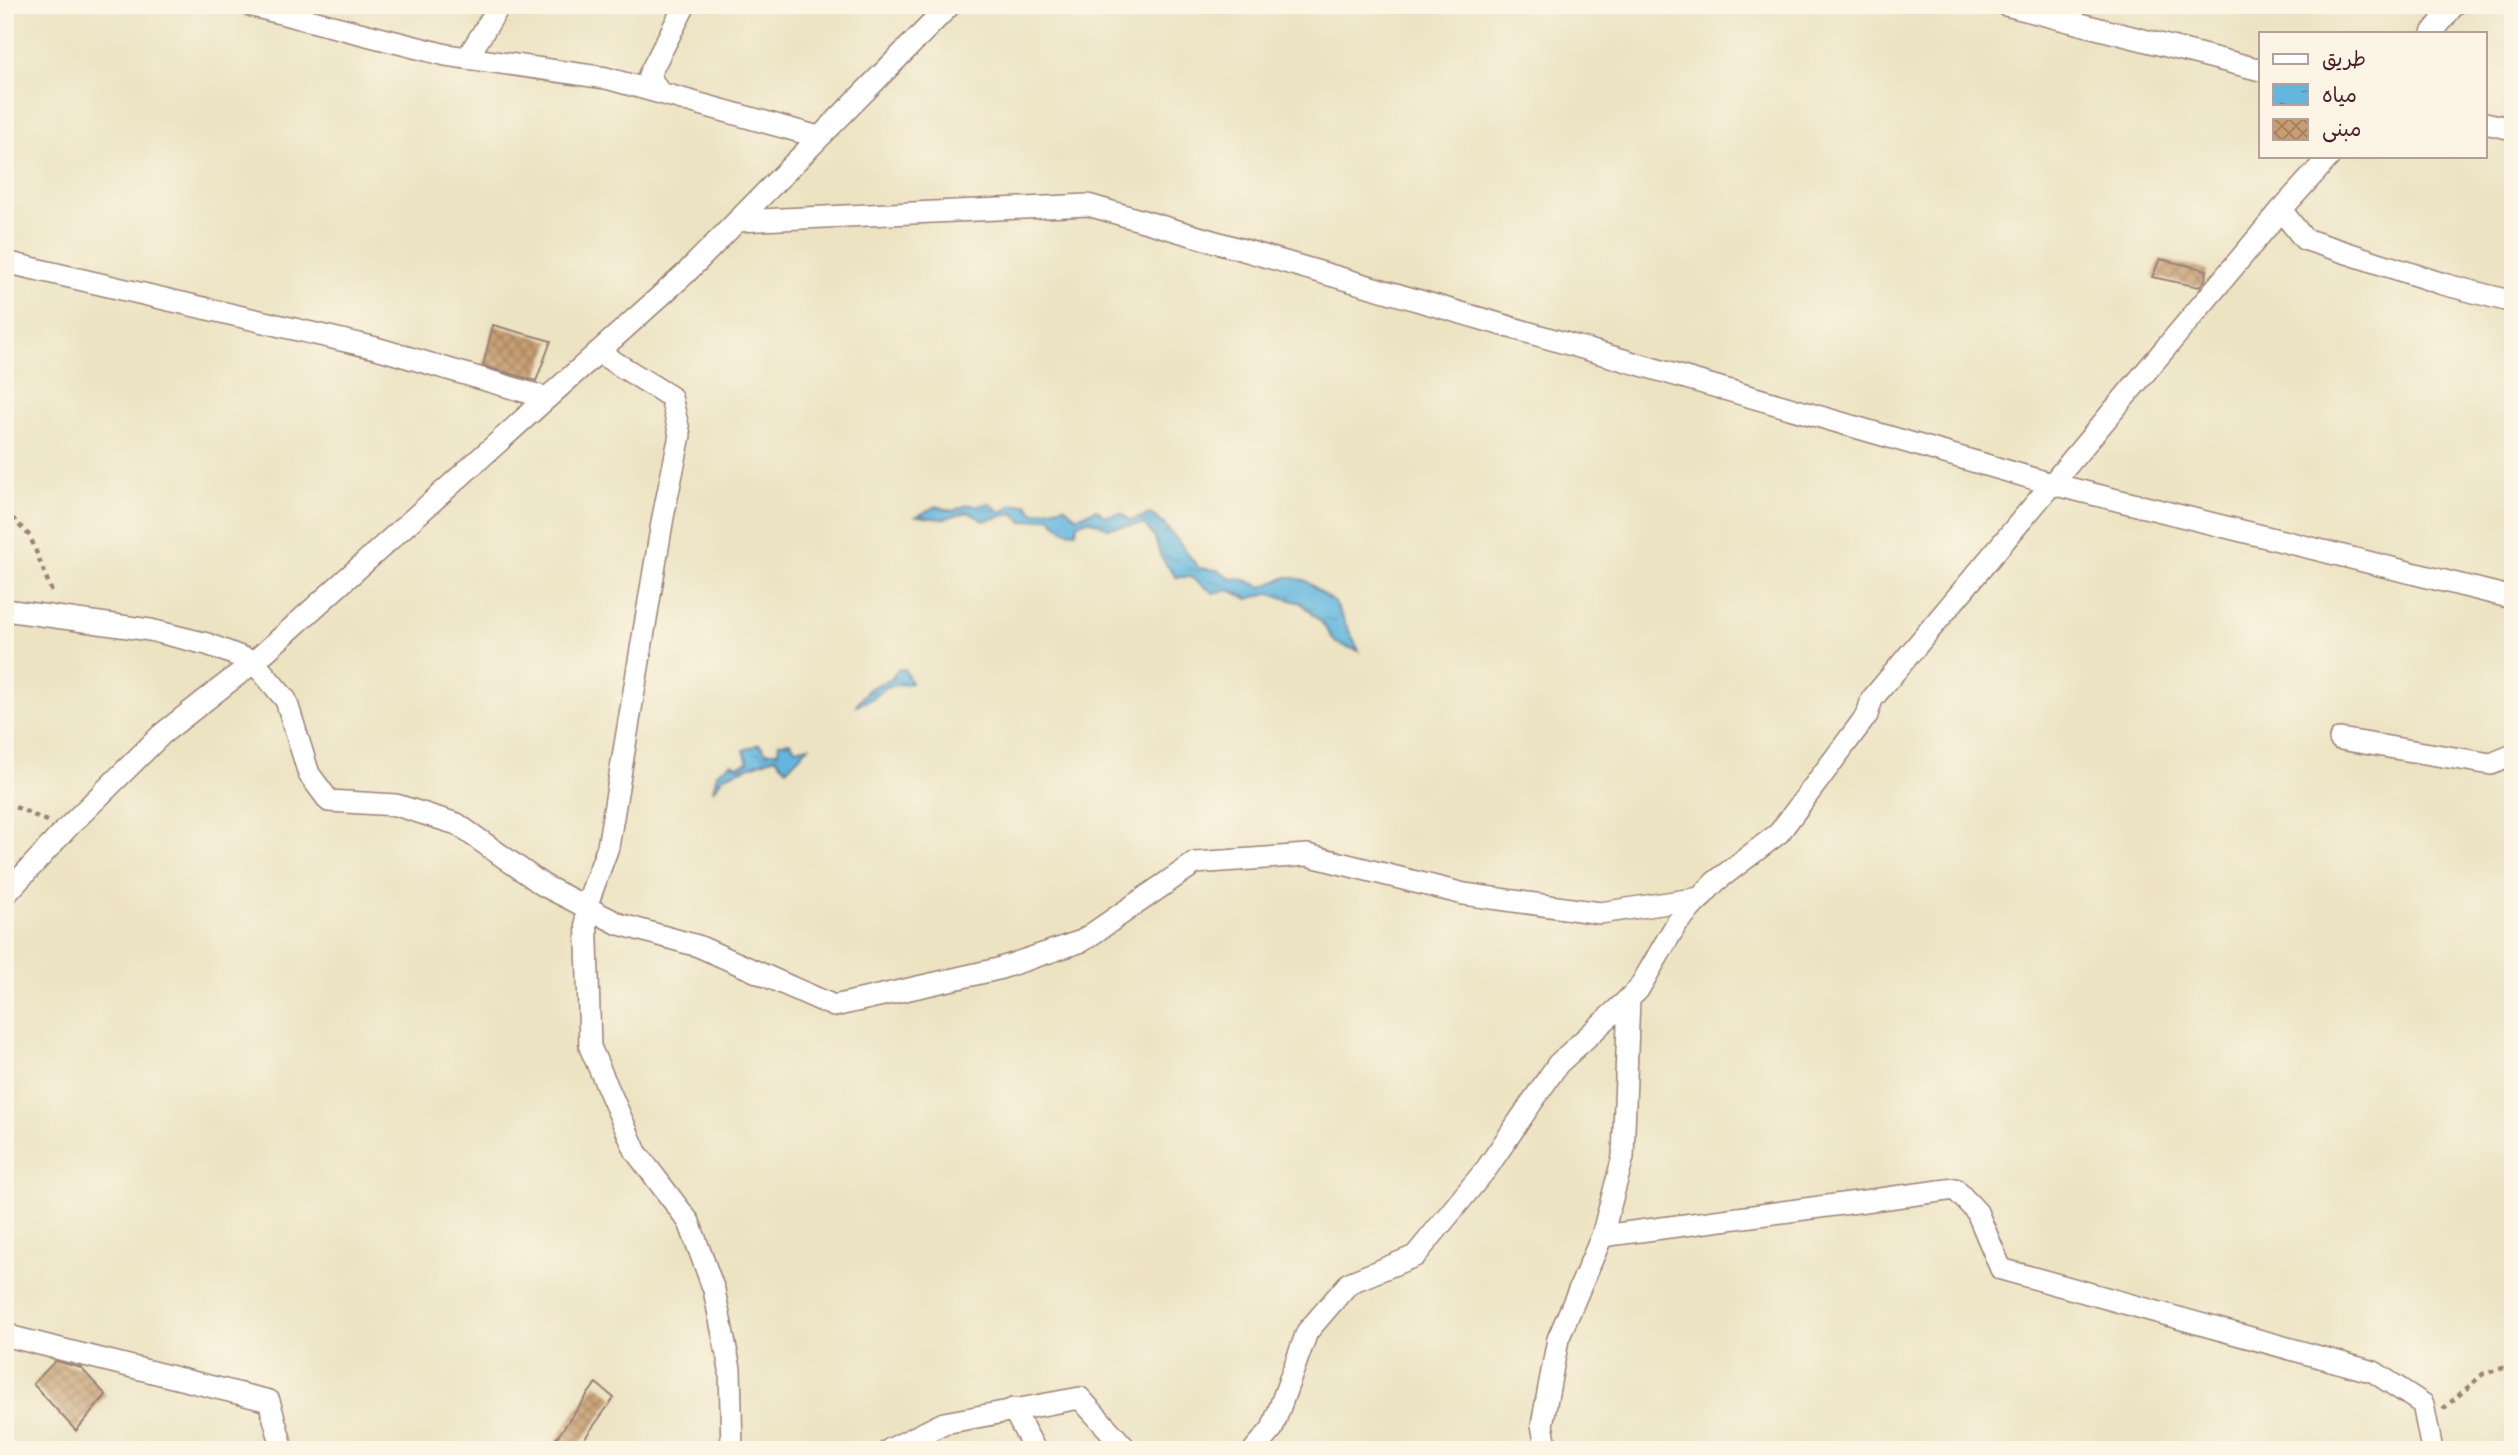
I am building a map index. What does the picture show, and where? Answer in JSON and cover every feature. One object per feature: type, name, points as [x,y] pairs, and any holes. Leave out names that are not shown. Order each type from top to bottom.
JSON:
[{"type":"street","points":[[249,5],[446,55],[606,78],[819,137]]},
{"type":"street","points":[[467,58],[500,5]]},
{"type":"street","points":[[659,92],[649,75],[685,5]]},
{"type":"street","points":[[5,895],[66,828],[162,734],[254,662],[686,273],[950,5]]},
{"type":"street","points":[[2006,5],[2259,69]]},
{"type":"street","points":[[2433,32],[2454,5]]},
{"type":"street","points":[[2486,123],[2513,129]]},
{"type":"street","points":[[1254,1450],[1272,1429],[1307,1332],[1349,1283],[1415,1256],[1487,1168],[1558,1064],[1638,990],[1677,923],[1715,882],[1779,833],[1867,715],[1872,699],[2281,210],[2328,158]]},
{"type":"street","points":[[737,221],[1088,205],[2052,484],[2513,598]]},
{"type":"street","points":[[2281,210],[2304,239],[2443,284],[2513,302]]},
{"type":"street","points":[[5,261],[376,348],[547,398]]},
{"type":"street","points":[[598,352],[671,397],[680,435],[663,517],[608,847],[586,907],[590,1047],[636,1152],[689,1222],[714,1290],[730,1370],[732,1450]]},
{"type":"street","points":[[5,610],[150,630],[207,644],[254,662],[286,700],[309,774],[328,801],[397,806],[457,824],[543,884],[619,924],[698,946],[834,1006],[998,969],[1082,941],[1195,863],[1307,855],[1464,894],[1600,913],[1700,898]]},
{"type":"street","points":[[2340,739],[2491,764],[2513,755]]},
{"type":"street","points":[[1547,1450],[1542,1425],[1558,1339],[1602,1236],[1623,1157],[1629,998]]},
{"type":"street","points":[[1602,1236],[1955,1189],[1977,1212],[2001,1269],[2374,1372],[2423,1404],[2432,1450]]},
{"type":"street","points":[[5,1331],[12,1337],[269,1401],[283,1450]]},
{"type":"street","points":[[889,1450],[944,1423],[1080,1398],[1127,1450]]},
{"type":"street","points":[[1013,1409],[1035,1450]]},
{"type":"path","points":[[5,511],[30,536],[62,619]]},
{"type":"path","points":[[5,806],[18,808],[66,828]]},
{"type":"path","points":[[2427,1424],[2483,1374],[2513,1365]]},
{"type":"water","points":[[988,503],[1002,512],[1012,505],[1027,504],[1034,513],[1064,506],[1077,517],[1097,509],[1104,516],[1122,513],[1130,521],[1150,514],[1170,531],[1199,568],[1217,570],[1232,579],[1240,578],[1262,587],[1287,577],[1305,580],[1335,603],[1359,651],[1336,643],[1322,623],[1301,603],[1268,593],[1248,599],[1230,590],[1214,593],[1190,577],[1176,577],[1161,557],[1155,538],[1144,524],[1108,528],[1089,520],[1077,523],[1076,532],[1061,528],[1051,517],[1023,522],[1014,513],[984,521],[968,512],[941,519],[917,516],[937,506],[953,511],[967,505]]},
{"type":"water","points":[[905,669],[911,683],[885,687],[875,697],[856,706],[870,689],[891,680],[897,670]]},
{"type":"water","points":[[790,742],[795,749],[809,746],[787,769],[775,757],[724,776],[713,791],[717,773],[731,763],[738,766],[748,762],[744,750],[759,744],[766,752],[778,752],[779,743]]},
{"type":"building","points":[[2160,259],[2207,270],[2205,280],[2199,287],[2152,277]]},
{"type":"building","points":[[493,325],[551,341],[536,381],[483,366]]},
{"type":"building","points":[[55,1361],[81,1368],[106,1395],[76,1431],[33,1384]]},
{"type":"building","points":[[596,1383],[614,1398],[576,1450],[548,1450]]}]
